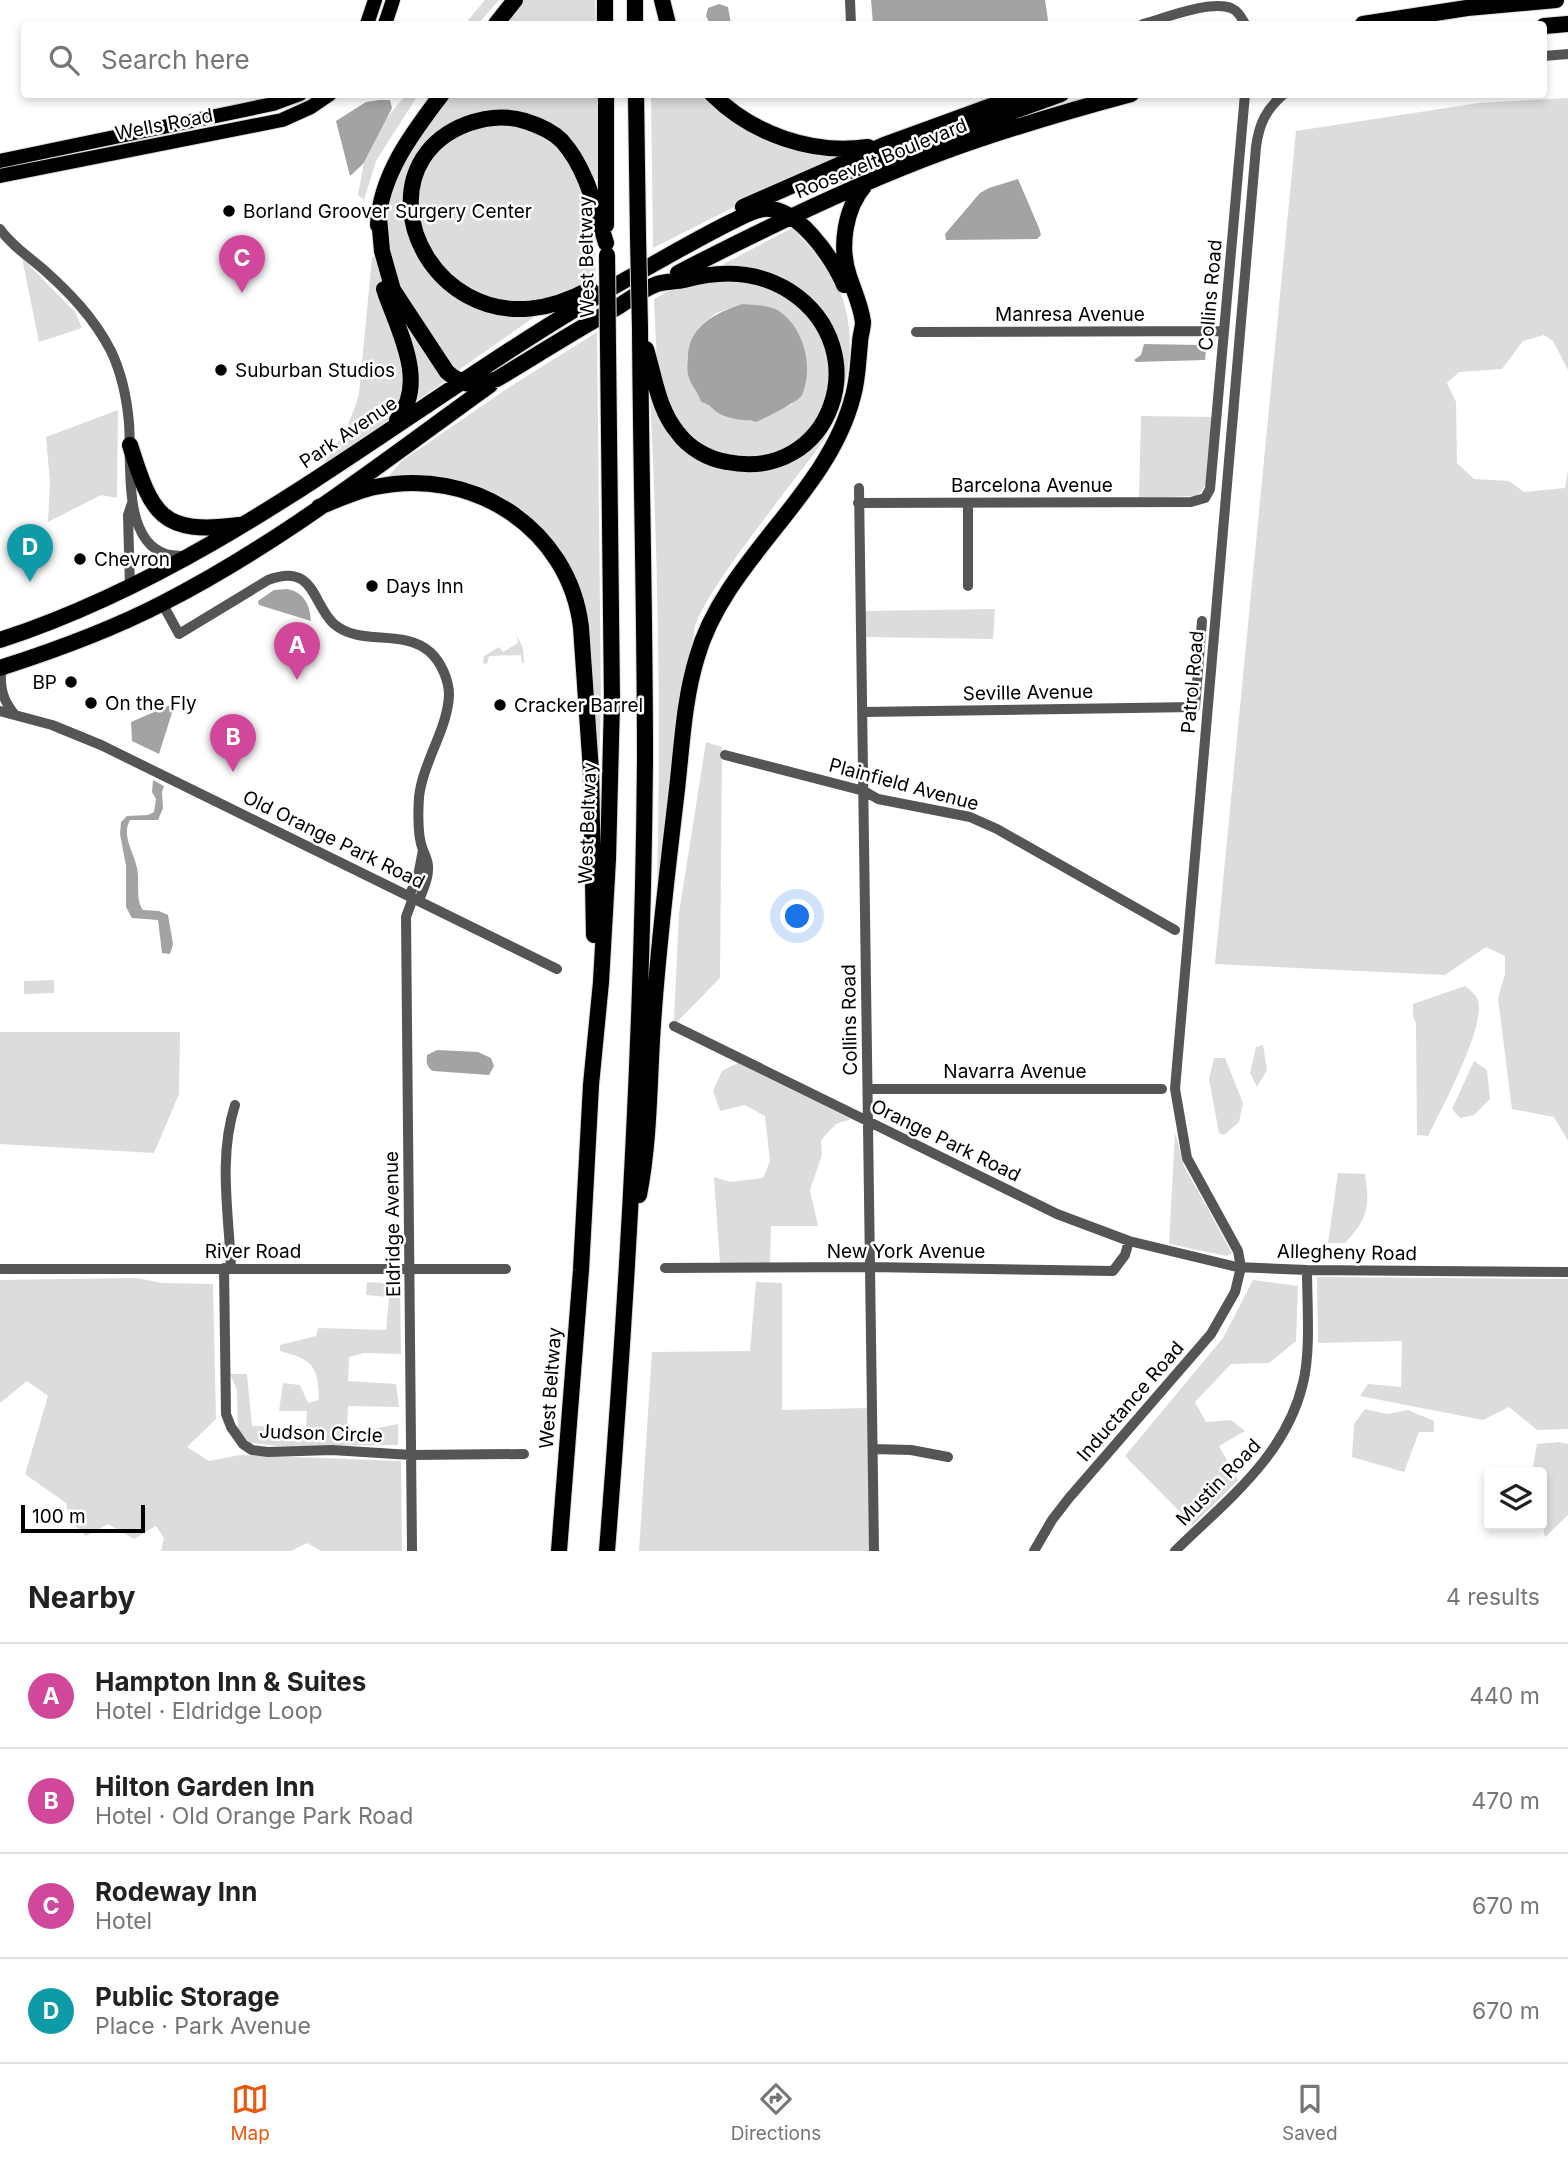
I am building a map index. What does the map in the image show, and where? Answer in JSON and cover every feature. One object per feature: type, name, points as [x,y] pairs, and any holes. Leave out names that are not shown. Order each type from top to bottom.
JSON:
[{"type":"highway","points":[[498,21],[514,0]]},
{"type":"highway","points":[[605,0],[605,21]]},
{"type":"highway","points":[[635,0],[635,21]]},
{"type":"highway","points":[[662,0],[667,21]]},
{"type":"highway","points":[[1382,21],[1466,8],[1556,0]]},
{"type":"highway","points":[[1547,26],[1568,24]]},
{"type":"highway","points":[[389,429],[404,411],[409,398],[411,368],[383,286],[377,253],[379,217],[388,182],[397,162],[416,128],[439,98]]},
{"type":"highway","name":"West Beltway","points":[[559,1551],[608,859],[612,702],[606,98]]},
{"type":"highway","points":[[607,1551],[630,1238],[645,759],[636,98]]},
{"type":"highway","points":[[717,98],[754,126],[791,141],[829,148],[884,145]]},
{"type":"highway","points":[[607,249],[590,191],[577,163],[560,140],[540,126],[513,118],[482,118],[457,128],[426,155],[415,177],[410,203],[413,228],[431,265],[449,283],[480,302],[506,309],[543,308],[579,295],[767,195],[884,145],[1013,98]]},
{"type":"highway","name":"Roosevelt Boulevard","points":[[706,234],[810,185],[1050,98]]},
{"type":"highway","name":"Roosevelt Boulevard","points":[[497,379],[657,284],[791,217],[943,152],[1118,98]]},
{"type":"highway","points":[[630,1238],[645,1166],[663,912],[686,706],[692,676],[702,642],[722,601],[814,475],[838,436],[850,408],[856,384],[863,325],[845,262],[845,245],[848,215],[855,196],[865,185]]},
{"type":"highway","points":[[756,210],[777,209],[791,217],[806,230],[832,262],[850,301],[860,341]]},
{"type":"highway","points":[[379,217],[382,251],[393,290],[447,372],[458,382],[477,386],[497,379]]},
{"type":"highway","name":"Park Avenue","points":[[0,640],[58,620],[130,588],[192,556],[278,505],[458,382],[592,298],[706,234]]},
{"type":"highway","points":[[640,328],[664,411],[685,441],[709,457],[739,465],[774,460],[801,446],[813,436],[827,417],[837,385],[835,351],[816,315],[793,294],[765,279],[732,272],[711,273],[657,284]]},
{"type":"highway","points":[[0,668],[102,631],[162,603],[206,578],[319,507],[497,379]]},
{"type":"highway","points":[[130,445],[142,485],[151,502],[162,514],[176,523],[207,529],[245,524]]},
{"type":"highway","points":[[319,507],[377,487],[407,484],[455,488],[487,499],[529,526],[550,548],[565,572],[578,607],[586,679],[591,771],[596,1032]]},
{"type":"highway","points":[[192,556],[206,578]]},
{"type":"main road","points":[[368,21],[375,0]]},
{"type":"main road","points":[[386,21],[393,0]]},
{"type":"main road","name":"Wells Road","points":[[0,161],[273,104],[289,98]]},
{"type":"main road","name":"Wells Road","points":[[0,176],[282,120],[324,98]]},
{"type":"street","points":[[850,0],[851,21]]},
{"type":"street","points":[[1155,21],[1212,7],[1233,9],[1243,21]]},
{"type":"street","points":[[1547,56],[1568,54]]},
{"type":"street","name":"Collins Road","points":[[1205,498],[1210,489],[1245,98]]},
{"type":"street","name":"Patrol Road","points":[[1241,1267],[1235,1245],[1187,1158],[1175,1089],[1256,147],[1262,120],[1280,98]]},
{"type":"street","points":[[0,229],[65,288],[100,332],[120,377],[129,420],[132,503],[138,526],[157,550],[167,554],[192,556]]},
{"type":"street","name":"Manresa Avenue","points":[[916,332],[1224,331]]},
{"type":"street","name":"Collins Road","points":[[859,488],[874,1551]]},
{"type":"street","name":"Barcelona Avenue","points":[[858,503],[1191,502],[1205,498]]},
{"type":"street","points":[[130,588],[128,515],[132,503]]},
{"type":"street","points":[[968,503],[968,586]]},
{"type":"street","name":"Eldridge Avenue","points":[[162,603],[180,634],[268,580],[290,576],[312,588],[326,614],[344,631],[404,639],[423,646],[432,654],[446,676],[449,698],[447,709],[426,765],[419,796],[419,827],[423,850],[413,899],[406,917],[412,1551]]},
{"type":"street","name":"Seville Avenue","points":[[863,712],[1195,707],[1202,621]]},
{"type":"street","points":[[0,668],[1,693],[15,715]]},
{"type":"street","name":"Old Orange Park Road","points":[[0,711],[52,725],[101,745],[557,969]]},
{"type":"street","name":"Plainfield Avenue","points":[[725,755],[863,791],[878,799],[970,817],[997,829],[1175,930]]},
{"type":"street","name":"Orange Park Road","points":[[674,1026],[1057,1214],[1129,1241]]},
{"type":"street","name":"Navarra Avenue","points":[[868,1088],[1162,1089]]},
{"type":"street","name":"Judson Circle","points":[[235,1105],[228,1126],[226,1190],[226,1414],[230,1427],[243,1444],[252,1450],[268,1452],[332,1450],[411,1455],[524,1454]]},
{"type":"street","name":"Allegheny Road","points":[[1129,1241],[1241,1267],[1568,1272]]},
{"type":"street","name":"New York Avenue","points":[[665,1268],[870,1267],[1113,1271],[1125,1255],[1129,1241]]},
{"type":"street","name":"Inductance Road","points":[[1034,1551],[1069,1498],[1211,1334],[1235,1292],[1241,1267]]},
{"type":"street","name":"River Road","points":[[0,1269],[506,1269]]},
{"type":"street","name":"Mustin Road","points":[[1175,1551],[1261,1466],[1286,1428],[1304,1382],[1307,1270]]},
{"type":"street","points":[[873,1450],[911,1450],[948,1457]]},
{"type":"shaded area","points":[[485,0],[499,0],[481,21],[468,21]]},
{"type":"shaded area","points":[[524,0],[595,0],[596,21],[506,21]]},
{"type":"shaded area","points":[[871,0],[1045,0],[1048,20],[1048,21],[873,21]]},
{"type":"shaded area","points":[[719,4],[728,7],[730,21],[708,21],[706,16],[708,8]]},
{"type":"shaded area","points":[[403,98],[416,98],[376,161],[364,200],[358,195],[368,140]]},
{"type":"shaded area","points":[[444,98],[597,98],[598,179],[591,179],[536,120],[446,131],[407,205],[450,288],[540,313],[456,372],[405,302],[390,265],[386,213],[394,179]]},
{"type":"shaded area","points":[[651,98],[707,98],[729,117],[856,152],[754,197],[653,248]]},
{"type":"shaded area","points":[[1568,98],[1568,370],[1553,341],[1544,335],[1523,341],[1502,369],[1459,372],[1447,383],[1456,402],[1457,463],[1474,479],[1509,481],[1524,492],[1565,488],[1568,469],[1568,1141],[1554,1117],[1512,1109],[1498,998],[1505,974],[1505,956],[1486,947],[1445,975],[1215,964],[1296,131],[1479,103]]},
{"type":"shaded area","points":[[390,100],[392,108],[363,164],[350,176],[336,121],[366,102]]},
{"type":"shaded area","points":[[511,122],[553,139],[577,168],[594,230],[596,280],[569,296],[550,303],[486,300],[436,264],[416,219],[421,177],[436,151],[464,131]]},
{"type":"shaded area","points":[[1018,179],[1039,228],[1041,235],[1037,239],[946,240],[945,234],[980,193]]},
{"type":"shaded area","points":[[792,228],[829,271],[838,287],[849,325],[849,364],[840,402],[825,438],[728,569],[698,620],[684,682],[660,884],[657,884],[658,639],[650,394],[655,393],[704,460],[794,455],[840,392],[817,310],[718,267]]},
{"type":"shaded area","points":[[372,257],[379,257],[447,380],[326,463],[324,462],[345,430],[359,394]]},
{"type":"shaded area","points":[[22,258],[75,312],[82,328],[39,342]]},
{"type":"shaded area","points":[[717,276],[779,289],[819,325],[834,377],[815,427],[782,452],[741,459],[707,450],[686,433],[671,410],[657,364],[654,299],[680,285]],"holes":[[[742,304],[793,404],[765,417],[751,420],[733,417],[701,402],[698,389],[689,378],[687,370],[698,328],[716,313]]]},
{"type":"shaded area","points":[[742,304],[771,308],[788,318],[800,338],[807,361],[802,395],[788,406],[756,422],[723,415],[701,402],[688,372],[690,345],[699,328],[714,316]]},
{"type":"shaded area","points":[[597,332],[601,702],[599,763],[594,762],[573,577],[500,502],[384,481],[402,461],[508,388]]},
{"type":"shaded area","points":[[1144,344],[1199,345],[1206,350],[1205,360],[1136,362],[1134,360],[1141,355]]},
{"type":"shaded area","points":[[118,410],[117,498],[101,495],[48,522],[50,482],[46,437]]},
{"type":"shaded area","points":[[1141,416],[1212,417],[1207,482],[1196,496],[1139,498]]},
{"type":"shaded area","points":[[287,589],[298,593],[305,600],[311,621],[259,605],[258,601],[274,590]]},
{"type":"shaded area","points":[[995,609],[993,639],[866,637],[865,611]]},
{"type":"shaded area","points":[[516,634],[523,648],[524,663],[521,655],[489,656],[487,664],[483,663],[484,656],[499,647],[503,652],[518,643]]},
{"type":"shaded area","points":[[175,703],[159,754],[132,741],[131,722]]},
{"type":"shaded area","points":[[706,742],[722,747],[720,978],[676,1023],[679,913]]},
{"type":"shaded area","points":[[153,780],[164,786],[163,808],[158,820],[130,820],[127,832],[137,868],[141,906],[143,910],[159,911],[168,915],[173,944],[170,954],[162,953],[158,920],[132,918],[126,907],[126,866],[120,834],[121,822],[127,816],[154,812],[156,799],[152,792]]},
{"type":"shaded area","points":[[54,980],[54,993],[24,994],[24,981]]},
{"type":"shaded area","points":[[1465,986],[1477,998],[1479,1010],[1470,1046],[1428,1136],[1417,1135],[1416,1024],[1413,1004]]},
{"type":"shaded area","points":[[0,1032],[180,1032],[179,1094],[154,1153],[0,1144]]},
{"type":"shaded area","points":[[1263,1045],[1267,1070],[1257,1087],[1250,1073],[1256,1047]]},
{"type":"shaded area","points":[[437,1050],[478,1052],[491,1058],[494,1066],[489,1075],[433,1071],[427,1064],[427,1055]]},
{"type":"shaded area","points":[[1214,1058],[1225,1058],[1243,1103],[1239,1122],[1224,1135],[1219,1133],[1209,1079]]},
{"type":"shaded area","points":[[1474,1061],[1487,1070],[1490,1099],[1474,1115],[1460,1118],[1452,1109]]},
{"type":"shaded area","points":[[738,1063],[851,1119],[836,1124],[821,1140],[822,1155],[810,1190],[818,1226],[771,1226],[770,1264],[720,1264],[714,1177],[730,1182],[763,1178],[770,1161],[765,1116],[745,1105],[720,1111],[713,1091],[722,1071]]},
{"type":"shaded area","points":[[1175,1133],[1184,1166],[1232,1253],[1227,1256],[1169,1244]]},
{"type":"shaded area","points":[[1338,1173],[1365,1174],[1366,1212],[1345,1243],[1328,1243]]},
{"type":"shaded area","points":[[1317,1277],[1568,1279],[1568,1429],[1537,1430],[1509,1407],[1483,1420],[1360,1396],[1368,1384],[1401,1387],[1402,1341],[1318,1343]]},
{"type":"shaded area","points":[[137,1278],[162,1283],[213,1284],[216,1419],[187,1447],[209,1461],[240,1455],[401,1461],[402,1551],[321,1551],[307,1543],[291,1551],[161,1551],[164,1538],[156,1526],[134,1539],[108,1524],[86,1536],[69,1520],[66,1503],[25,1474],[48,1396],[27,1381],[0,1403],[0,1280]]},
{"type":"shaded area","points":[[1253,1280],[1298,1286],[1296,1341],[1269,1363],[1231,1364],[1195,1402],[1206,1422],[1231,1420],[1245,1431],[1219,1446],[1238,1480],[1193,1525],[1125,1456],[1223,1338]]},
{"type":"shaded area","points":[[367,1282],[400,1284],[401,1354],[364,1353],[349,1357],[348,1381],[396,1384],[399,1407],[348,1406],[347,1432],[371,1434],[373,1429],[398,1424],[398,1445],[278,1446],[251,1443],[238,1432],[237,1390],[230,1374],[247,1374],[252,1426],[306,1428],[307,1411],[279,1411],[283,1383],[300,1385],[308,1403],[319,1400],[315,1371],[307,1361],[280,1351],[280,1345],[316,1336],[318,1328],[386,1330],[389,1297],[366,1295]]},
{"type":"shaded area","points":[[756,1282],[782,1283],[782,1410],[868,1408],[870,1551],[639,1551],[652,1352],[750,1351]]},
{"type":"shaded area","points":[[1365,1409],[1387,1414],[1408,1410],[1434,1421],[1434,1432],[1419,1432],[1404,1472],[1352,1457],[1354,1424]]},
{"type":"shaded area","points":[[1537,1444],[1568,1444],[1568,1515],[1545,1537],[1547,1467],[1533,1467]]},
{"type":"place","name":"Borland Groover Surgery Center","points":[[229,211]]},
{"type":"place","name":"Rodeway Inn","points":[[242,293]]},
{"type":"place","name":"Suburban Studios","points":[[221,370]]},
{"type":"place","name":"Chevron","points":[[80,559]]},
{"type":"place","name":"Public Storage","points":[[30,582]]},
{"type":"place","name":"Days Inn","points":[[372,586]]},
{"type":"place","name":"Hampton Inn & Suites","points":[[297,680]]},
{"type":"place","name":"BP","points":[[71,682]]},
{"type":"place","name":"On the Fly","points":[[91,703]]},
{"type":"place","name":"Cracker Barrel","points":[[500,705]]},
{"type":"place","name":"Hilton Garden Inn","points":[[233,772]]}]
